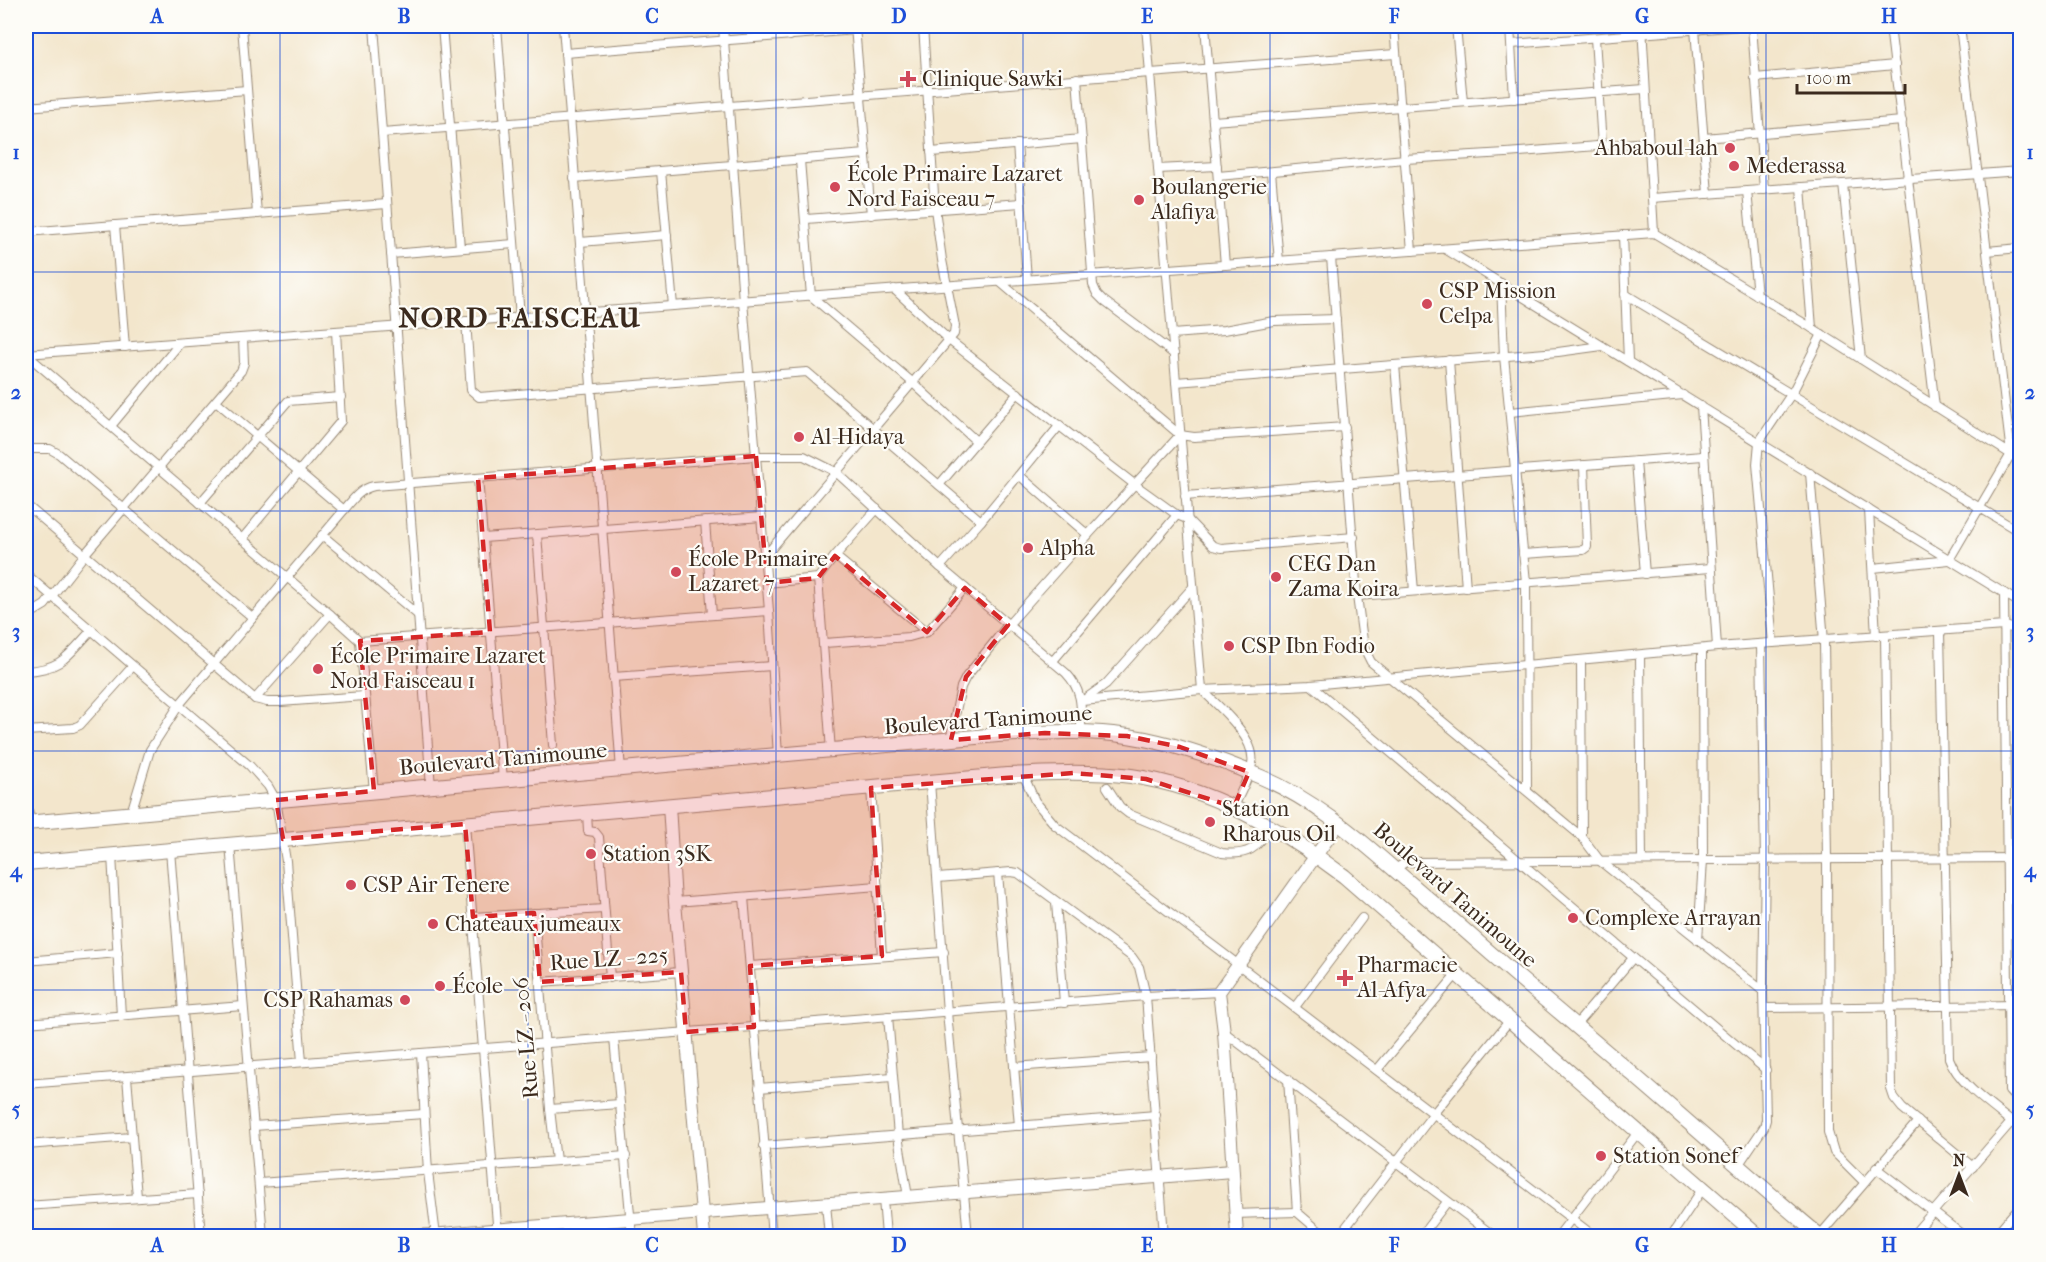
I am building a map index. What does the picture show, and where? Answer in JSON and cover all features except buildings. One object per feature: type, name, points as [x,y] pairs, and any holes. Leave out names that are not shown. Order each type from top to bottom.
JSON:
[{"type":"main road","name":"Boulevard Tanimoune","points":[[28,823],[1081,728],[1180,747],[1249,772],[1296,795],[1339,823],[1820,1236]]},
{"type":"main road","points":[[26,863],[1023,774],[1073,772],[1130,776],[1192,791],[1234,807],[1315,854],[1344,876],[1758,1236]]},
{"type":"street","points":[[242,26],[257,214]]},
{"type":"street","points":[[374,26],[431,787]]},
{"type":"street","points":[[442,26],[460,248]]},
{"type":"street","points":[[497,26],[520,317]]},
{"type":"street","points":[[563,26],[621,770]]},
{"type":"street","points":[[723,26],[765,556],[778,756]]},
{"type":"street","points":[[789,26],[790,36]]},
{"type":"street","points":[[765,556],[954,334],[955,326],[935,209],[923,27],[961,26]]},
{"type":"street","points":[[1146,26],[1202,690],[1242,729],[1252,756],[1252,764],[1234,807]]},
{"type":"street","points":[[1205,26],[1225,265]]},
{"type":"street","points":[[1394,26],[1412,251]]},
{"type":"street","points":[[1456,26],[1463,102]]},
{"type":"street","points":[[1510,26],[1514,99]]},
{"type":"street","points":[[1512,44],[1595,38],[1642,30],[1742,26]]},
{"type":"street","points":[[1752,26],[1758,134],[1764,190]]},
{"type":"street","points":[[1890,26],[1935,407]]},
{"type":"street","points":[[1960,26],[2011,451]]},
{"type":"street","points":[[2019,26],[2020,36]]},
{"type":"street","points":[[565,53],[790,36],[856,28],[871,215]]},
{"type":"street","points":[[1695,29],[1708,194]]},
{"type":"street","points":[[1642,30],[1654,233]]},
{"type":"street","points":[[1595,38],[1602,146]]},
{"type":"street","points":[[382,133],[1395,54]]},
{"type":"street","points":[[1755,78],[1895,65]]},
{"type":"street","points":[[1077,78],[1093,285],[1097,294],[1174,354]]},
{"type":"street","points":[[1214,122],[1645,89]]},
{"type":"street","points":[[26,107],[247,90]]},
{"type":"street","points":[[1704,138],[1902,121]]},
{"type":"street","points":[[931,153],[1082,139]]},
{"type":"street","points":[[1218,176],[1405,159],[1648,142]]},
{"type":"street","points":[[1017,144],[1027,279]]},
{"type":"street","points":[[574,177],[866,154]]},
{"type":"street","points":[[800,160],[811,296],[912,382],[976,441]]},
{"type":"street","points":[[1158,169],[1217,166]]},
{"type":"street","points":[[662,171],[673,306]]},
{"type":"street","points":[[1652,198],[2020,171]]},
{"type":"street","points":[[1271,172],[1279,261]]},
{"type":"street","points":[[1843,184],[1861,359]]},
{"type":"street","points":[[1801,187],[1812,328]]},
{"type":"street","points":[[1747,191],[1757,295]]},
{"type":"street","points":[[806,219],[1021,203]]},
{"type":"street","points":[[26,232],[387,204]]},
{"type":"street","points":[[116,225],[125,347]]},
{"type":"street","points":[[26,354],[1654,233],[1822,334],[1935,407],[2011,451],[2020,460]]},
{"type":"street","points":[[580,242],[667,235]]},
{"type":"street","points":[[1623,235],[1628,361]]},
{"type":"street","points":[[391,254],[514,244]]},
{"type":"street","points":[[1445,248],[2020,603]]},
{"type":"street","points":[[1987,251],[2020,248]]},
{"type":"street","points":[[1332,257],[1357,596],[1366,655],[1582,837],[1600,861],[1763,991]]},
{"type":"street","points":[[1000,282],[1180,435],[1194,437],[1345,427]]},
{"type":"street","points":[[1501,283],[1504,356],[1526,582],[1527,789]]},
{"type":"street","points":[[894,290],[949,340],[1134,484],[1187,519],[1213,546],[1221,548],[1354,537]]},
{"type":"street","points":[[1625,294],[2020,532]]},
{"type":"street","points":[[1172,334],[1224,330],[1274,321],[1336,319]]},
{"type":"street","points":[[466,321],[471,390],[479,397],[807,372],[981,521]]},
{"type":"street","points":[[242,539],[338,427],[342,415],[336,331]]},
{"type":"street","points":[[1773,643],[1757,464],[1759,442],[1792,393],[1822,334]]},
{"type":"street","points":[[26,612],[45,605],[85,554],[241,371],[244,363],[243,338]]},
{"type":"street","points":[[111,426],[180,343]]},
{"type":"street","points":[[1176,382],[1558,352],[1602,346]]},
{"type":"street","points":[[26,354],[360,641],[374,791]]},
{"type":"street","points":[[1449,360],[1466,588]]},
{"type":"street","points":[[1395,365],[1414,591]]},
{"type":"street","points":[[939,485],[1018,393]]},
{"type":"street","points":[[1510,412],[1683,395]]},
{"type":"street","points":[[200,503],[288,401],[341,397]]},
{"type":"street","points":[[216,401],[344,510]]},
{"type":"street","points":[[1701,406],[1718,647]]},
{"type":"street","points":[[940,567],[1060,425]]},
{"type":"street","points":[[950,740],[957,702],[966,676],[1008,625],[1180,435]]},
{"type":"street","points":[[1949,560],[2011,451],[2020,443]]},
{"type":"street","points":[[26,449],[50,449],[59,454],[252,617]]},
{"type":"street","points":[[131,813],[150,750],[179,705],[252,617],[344,510],[366,488],[408,483],[756,456],[804,456],[836,472],[940,567],[1071,679],[1082,705],[1081,728]]},
{"type":"street","points":[[1185,495],[1703,456]]},
{"type":"street","points":[[1636,461],[1645,574]]},
{"type":"street","points":[[1523,554],[1583,550],[1587,547],[1584,465]]},
{"type":"street","points":[[1810,474],[1824,641],[1829,1142],[1834,1152],[1864,1182]]},
{"type":"street","points":[[1019,475],[1088,535]]},
{"type":"street","points":[[478,478],[503,780]]},
{"type":"street","points":[[26,506],[255,699],[280,702],[364,696]]},
{"type":"street","points":[[831,752],[818,578],[877,509]]},
{"type":"street","points":[[1869,510],[1881,636],[1892,1094],[1902,1108],[1973,1167]]},
{"type":"street","points":[[1052,662],[1178,515]]},
{"type":"street","points":[[483,538],[762,517]]},
{"type":"street","points":[[705,521],[712,615]]},
{"type":"street","points":[[537,534],[553,745]]},
{"type":"street","points":[[322,535],[418,615]]},
{"type":"street","points":[[835,556],[927,632]]},
{"type":"street","points":[[1873,568],[1949,560]]},
{"type":"street","points":[[1357,596],[1711,568]]},
{"type":"street","points":[[26,574],[255,771],[276,800],[283,839],[302,1062]]},
{"type":"street","points":[[767,583],[818,578]]},
{"type":"street","points":[[1082,705],[1106,684],[1193,587]]},
{"type":"street","points":[[824,643],[909,637],[927,632],[965,588]]},
{"type":"street","points":[[2004,593],[2009,1091],[2020,1103]]},
{"type":"street","points":[[360,641],[769,611]]},
{"type":"street","points":[[255,699],[330,614]]},
{"type":"street","points":[[1082,705],[1202,690],[1311,685],[1718,647],[2004,627],[2020,630]]},
{"type":"street","points":[[26,671],[42,670],[62,662],[92,630]]},
{"type":"street","points":[[1940,632],[1949,1058],[1953,1069],[1961,1079],[2020,1129]]},
{"type":"street","points":[[1737,1167],[1764,1127],[1766,1120],[1761,645]]},
{"type":"street","points":[[1698,940],[1703,860],[1702,649]]},
{"type":"street","points":[[1640,655],[1642,861]]},
{"type":"street","points":[[1581,660],[1582,837]]},
{"type":"street","points":[[26,731],[73,728],[80,725],[133,666]]},
{"type":"street","points":[[614,676],[772,666]]},
{"type":"street","points":[[1311,685],[1766,1070]]},
{"type":"street","points":[[1023,774],[1035,801],[1055,825],[1594,1236]]},
{"type":"street","points":[[930,782],[968,1236]]},
{"type":"street","points":[[1107,787],[1120,807],[1129,814],[1222,853],[1237,855],[1245,852],[1262,842],[1269,826]]},
{"type":"street","points":[[871,788],[882,956]]},
{"type":"street","points":[[26,803],[28,823]]},
{"type":"street","points":[[669,806],[675,902],[704,1236]]},
{"type":"street","points":[[587,813],[588,831],[595,832],[599,837],[610,978]]},
{"type":"street","points":[[1237,1236],[1224,1032],[1219,992],[1339,823]]},
{"type":"street","points":[[465,824],[498,1233]]},
{"type":"street","points":[[230,844],[264,1236]]},
{"type":"street","points":[[170,850],[201,1236]]},
{"type":"street","points":[[111,855],[122,1016]]},
{"type":"street","points":[[1395,869],[1406,862],[2020,858]]},
{"type":"street","points":[[998,873],[1019,1126]]},
{"type":"street","points":[[938,878],[1018,873],[1131,957],[1139,967],[1146,996],[1164,1236]]},
{"type":"street","points":[[675,902],[878,886]]},
{"type":"street","points":[[744,897],[772,1236]]},
{"type":"street","points":[[1056,903],[1064,1003]]},
{"type":"street","points":[[472,917],[604,909]]},
{"type":"street","name":"Rue LZ - 206","points":[[534,913],[556,1161]]},
{"type":"street","points":[[1295,1007],[1362,918]]},
{"type":"street","points":[[750,966],[944,952]]},
{"type":"street","points":[[26,960],[118,953]]},
{"type":"street","points":[[1575,1026],[1633,958]]},
{"type":"street","name":"Rue LZ - 225","points":[[540,982],[681,972]]},
{"type":"street","points":[[1377,1070],[1457,974]]},
{"type":"street","points":[[26,1084],[1219,992]]},
{"type":"street","points":[[1764,1008],[2020,1005]]},
{"type":"street","points":[[26,1023],[243,1006]]},
{"type":"street","points":[[888,1016],[898,1136],[908,1197]]},
{"type":"street","points":[[1339,1236],[1434,1113],[1510,1020]]},
{"type":"street","points":[[1224,1032],[1494,1236]]},
{"type":"street","points":[[614,1038],[632,1236]]},
{"type":"street","points":[[421,1053],[428,1172],[436,1236]]},
{"type":"street","points":[[1014,1067],[1151,1057]]},
{"type":"street","points":[[128,1077],[137,1197]]},
{"type":"street","points":[[759,1088],[892,1077]]},
{"type":"street","points":[[1288,1079],[1297,1212]]},
{"type":"street","points":[[550,1109],[620,1104]]},
{"type":"street","points":[[1912,1236],[2020,1112]]},
{"type":"street","points":[[254,1126],[424,1114]]},
{"type":"street","points":[[763,1146],[1156,1114]]},
{"type":"street","points":[[1820,1236],[1918,1121]]},
{"type":"street","points":[[1558,1236],[1639,1131]]},
{"type":"street","points":[[26,1145],[132,1137]]},
{"type":"street","points":[[259,1183],[626,1156]]},
{"type":"street","points":[[1876,1168],[1964,1236]]},
{"type":"street","points":[[417,1236],[498,1233],[770,1208],[1232,1171]]},
{"type":"street","points":[[1671,1236],[1703,1188]]},
{"type":"street","points":[[26,1206],[198,1194]]},
{"type":"street","points":[[883,1199],[886,1236]]},
{"type":"street","points":[[1422,1236],[1447,1202]]},
{"type":"street","points":[[826,1204],[829,1236]]},
{"type":"street","points":[[1995,1236],[2020,1206]]},
{"type":"street","points":[[1235,1214],[1297,1212],[1325,1236]]},
{"type":"highlighted area","points":[[756,456],[767,583],[818,578],[835,556],[927,632],[965,588],[1008,625],[966,677],[951,740],[1045,733],[1127,736],[1180,747],[1249,772],[1234,807],[1146,779],[1073,773],[871,788],[882,956],[750,966],[754,1027],[686,1032],[681,972],[540,982],[534,913],[473,917],[465,824],[283,839],[276,800],[374,791],[360,641],[490,632],[478,478]]},
{"type":"place","name":"Clinique Sawki","points":[[908,79]]},
{"type":"place","name":"Ahbaboul-lah","points":[[1730,148]]},
{"type":"place","name":"Mederassa","points":[[1734,166]]},
{"type":"place","name":"École Primaire Lazaret Nord Faisceau 7","points":[[835,187]]},
{"type":"place","name":"Boulangerie Alafiya","points":[[1139,200]]},
{"type":"place","name":"CSP Mission Celpa","points":[[1427,304]]},
{"type":"place","name":"Al-Hidaya","points":[[799,437]]},
{"type":"place","name":"Alpha","points":[[1028,548]]},
{"type":"place","name":"École Primaire Lazaret 7","points":[[676,572]]},
{"type":"place","name":"CEG Dan Zama Koira","points":[[1276,577]]},
{"type":"place","name":"CSP Ibn Fodio","points":[[1229,646]]},
{"type":"place","name":"École Primaire Lazaret Nord Faisceau 1","points":[[318,669]]},
{"type":"place","name":"Station Rharous Oil","points":[[1210,822]]},
{"type":"place","name":"Station 3SK","points":[[591,854]]},
{"type":"place","name":"CSP Air Tenere","points":[[351,885]]},
{"type":"place","name":"Complexe Arrayan","points":[[1573,918]]},
{"type":"place","name":"Chateaux jumeaux","points":[[433,924]]},
{"type":"place","name":"Pharmacie Al-Afya","points":[[1345,978]]},
{"type":"place","name":"École","points":[[440,986]]},
{"type":"place","name":"CSP Rahamas","points":[[405,1000]]},
{"type":"place","name":"Station Sonef","points":[[1601,1156]]},
{"type":"district","name":"NORD FAISCEAU","points":[[520,317]]}]
